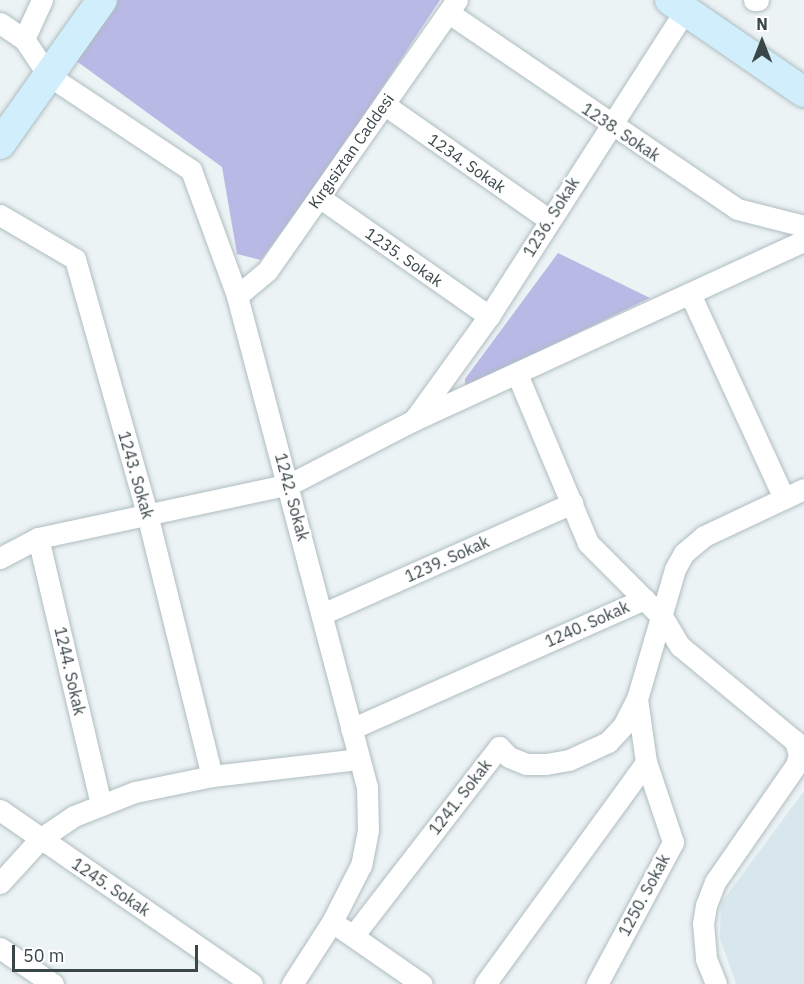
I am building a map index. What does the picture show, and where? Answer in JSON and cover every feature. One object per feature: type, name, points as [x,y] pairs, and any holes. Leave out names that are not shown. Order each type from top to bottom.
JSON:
[{"type":"main road","points":[[0,144],[102,0]]},
{"type":"main road","points":[[677,6],[804,92]]},
{"type":"street","points":[[24,39],[42,0]]},
{"type":"street","name":"1236. Sokak","points":[[414,420],[489,316],[609,125],[677,6]]},
{"type":"street","name":"1238. Sokak","points":[[453,7],[609,125],[736,209],[804,226]]},
{"type":"street","name":"Kırgısiztan Caddesi","points":[[237,296],[267,271],[453,7]]},
{"type":"street","points":[[0,23],[24,39],[48,75]]},
{"type":"street","name":"1242. Sokak","points":[[48,75],[191,170],[237,296],[290,484],[358,759],[367,787],[368,830],[361,865],[332,922],[292,984]]},
{"type":"street","name":"1234. Sokak","points":[[385,105],[549,220]]},
{"type":"street","name":"1235. Sokak","points":[[319,197],[489,316]]},
{"type":"street","name":"1243. Sokak","points":[[0,216],[75,259],[147,514],[212,776]]},
{"type":"street","name":"1236. Sokak","points":[[0,558],[38,538],[290,484],[414,420],[804,241]]},
{"type":"street","points":[[690,294],[784,498]]},
{"type":"street","points":[[517,374],[588,543],[644,599]]},
{"type":"street","points":[[663,618],[675,569],[684,553],[704,536],[804,489]]},
{"type":"street","name":"1239. Sokak","points":[[322,614],[572,503]]},
{"type":"street","name":"1244. Sokak","points":[[38,538],[101,805]]},
{"type":"street","name":"1240. Sokak","points":[[351,729],[644,599],[663,618],[680,646],[795,741],[802,754]]},
{"type":"street","name":"1241. Sokak","points":[[353,936],[499,747],[526,764],[569,760],[608,742],[623,726],[637,699],[663,618]]},
{"type":"street","name":"1250. Sokak","points":[[597,984],[673,842],[646,762],[637,699]]},
{"type":"street","points":[[716,984],[706,959],[703,923],[706,905],[715,882],[802,754]]},
{"type":"street","points":[[0,883],[40,839],[101,805],[135,792],[212,776],[358,759]]},
{"type":"street","points":[[485,984],[646,762]]},
{"type":"street","name":"1245. Sokak","points":[[0,810],[252,984]]},
{"type":"street","points":[[332,922],[422,984]]},
{"type":"street","points":[[0,948],[53,984]]},
{"type":"shaded area","points":[[102,0],[440,0],[343,147],[261,260],[237,254],[222,167],[64,52]]},
{"type":"shaded area","points":[[558,253],[650,298],[465,387],[465,379]]},
{"type":"shaded area","points":[[804,791],[804,984],[736,984],[720,938],[721,903]]}]
